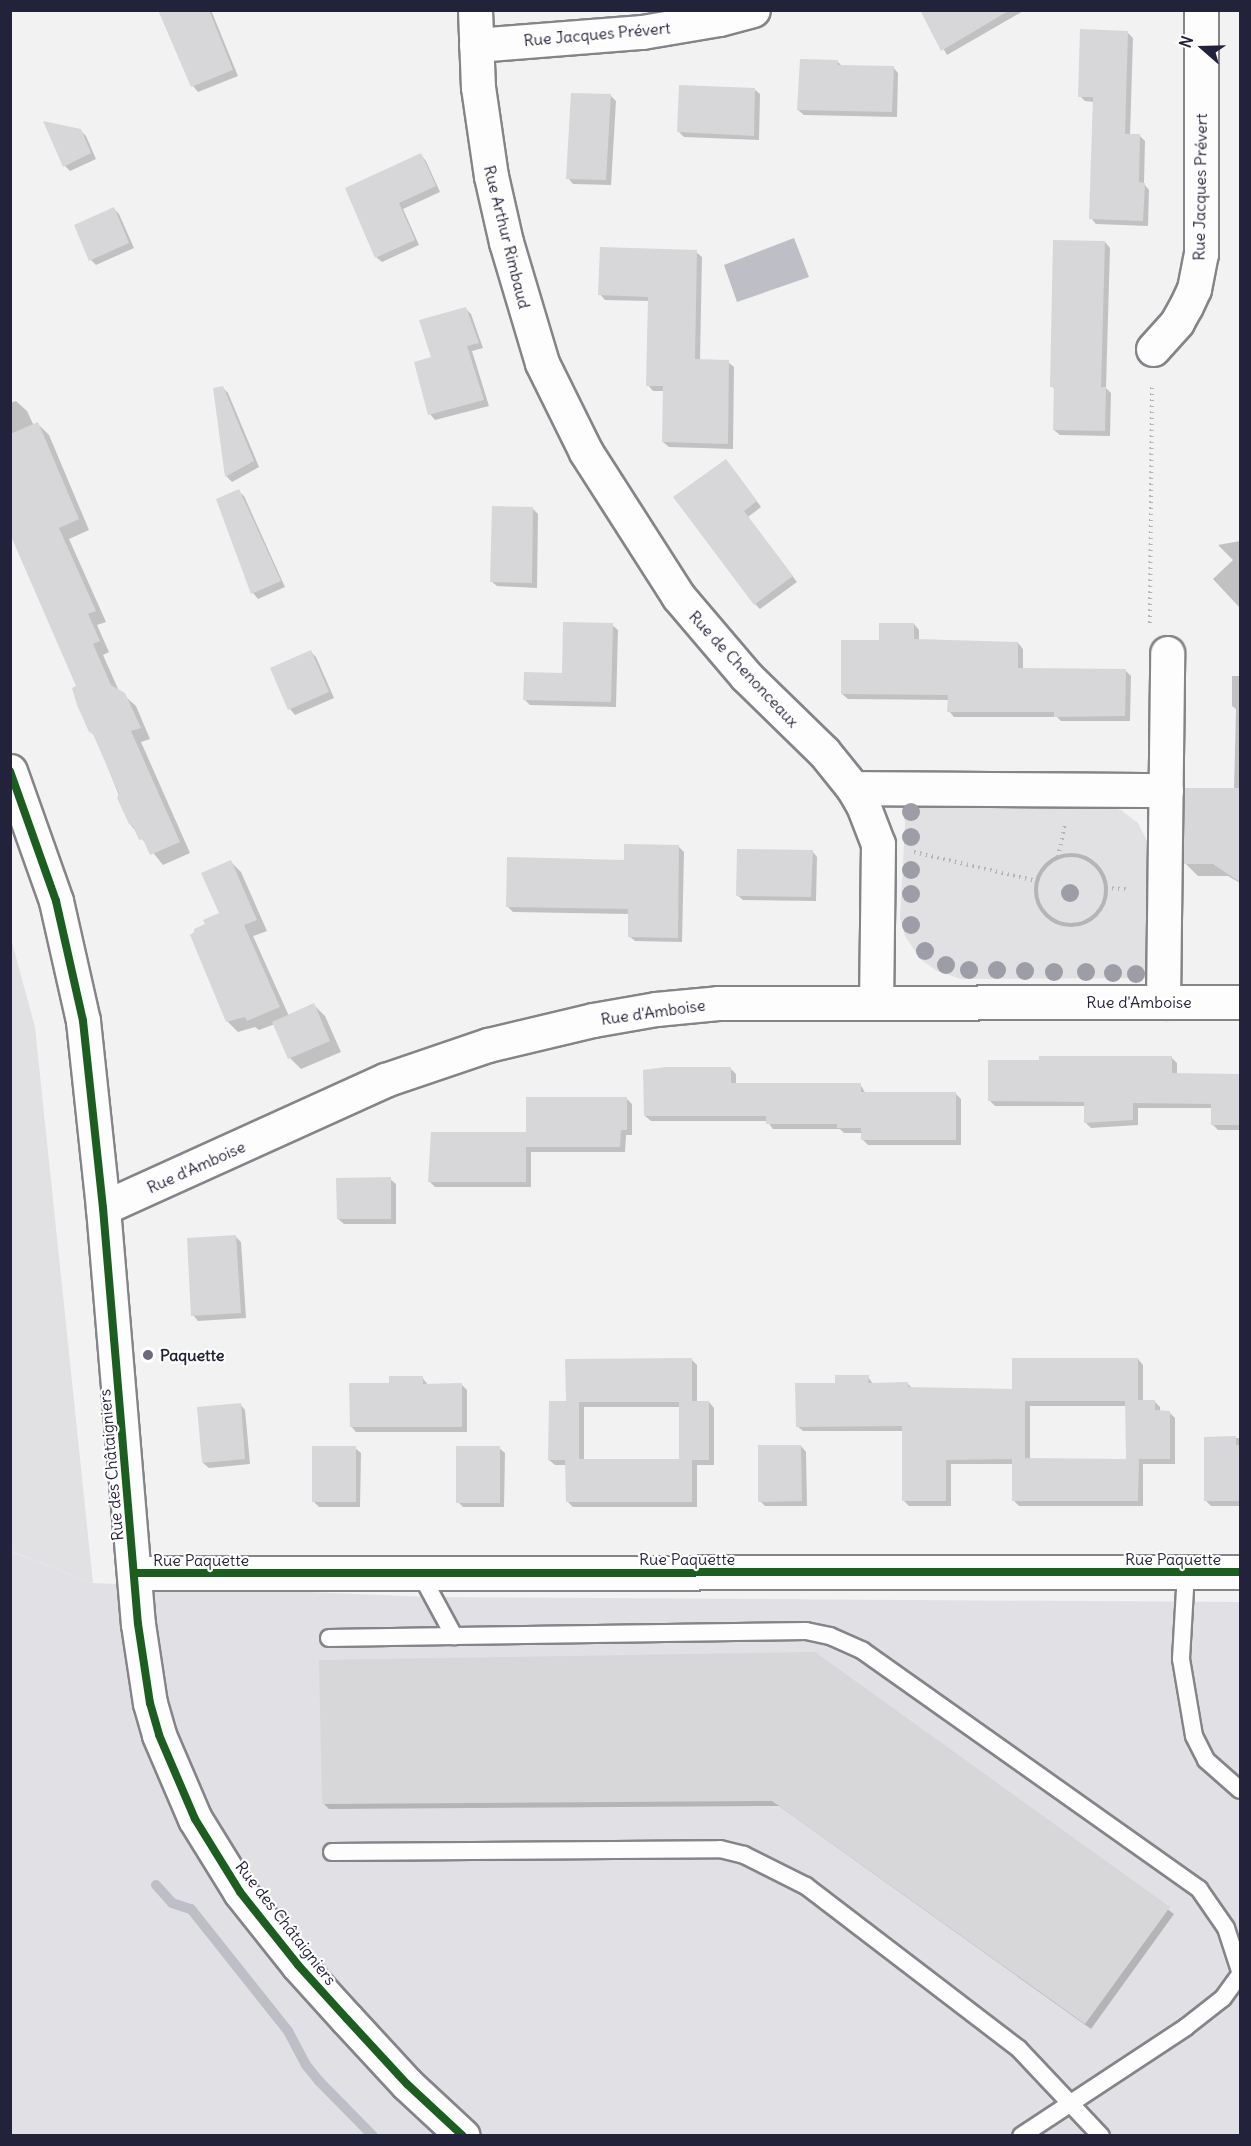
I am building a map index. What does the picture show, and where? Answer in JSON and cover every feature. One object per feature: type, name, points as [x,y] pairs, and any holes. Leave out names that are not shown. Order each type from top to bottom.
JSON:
[{"type":"street","name":"Rue Arthur Rimbaud","points":[[475,10],[485,142],[506,242],[543,363],[586,452]]},
{"type":"street","name":"Rue Jacques Prévert","points":[[476,45],[642,32],[719,19],[753,10]]},
{"type":"street","name":"Rue Jacques Prévert","points":[[1153,349],[1177,322],[1186,306],[1194,289],[1201,254],[1201,10]]},
{"type":"street","name":"Rue de Chenonceaux","points":[[586,452],[678,596],[726,654],[824,752],[853,788],[871,821],[878,844],[876,1001]]},
{"type":"street","points":[[1164,1002],[1167,653]]},
{"type":"street","name":"Rue des Châtaigniers","points":[[10,771],[56,901],[78,993],[87,1050],[134,1573],[142,1655],[150,1703],[169,1761],[195,1819],[240,1892],[273,1934],[407,2084],[447,2136]]},
{"type":"street","points":[[853,788],[1166,790]]},
{"type":"street","name":"Rue d'Amboise","points":[[103,1208],[385,1080],[451,1056],[593,1020],[667,1008],[718,1003],[1240,1002]]},
{"type":"street","name":"Rue Paquette","points":[[134,1573],[1240,1572]]},
{"type":"street","name":"Rue des Châtaigniers","points":[[407,2084],[463,2136]]},
{"type":"lane","points":[[1186,1572],[1181,1659],[1194,1736],[1206,1760],[1240,1790]]},
{"type":"lane","points":[[420,1573],[454,1636]]},
{"type":"lane","points":[[330,1638],[806,1631],[830,1636],[863,1651],[1199,1889],[1226,1928],[1240,1973],[1223,1998],[1186,2027],[1021,2136]]},
{"type":"lane","points":[[332,1852],[720,1849],[744,1855],[806,1886],[1018,2048],[1101,2136]]},
{"type":"path","points":[[1153,349],[1149,651],[1167,653]]},
{"type":"path","points":[[878,844],[1036,881]]},
{"type":"path","points":[[1079,855],[1098,867],[1106,888],[1105,900],[1100,911],[1091,919],[1067,925],[1045,915],[1038,905],[1036,881],[1041,871],[1058,857],[1079,855]]},
{"type":"shaded area","points":[[794,238],[809,277],[737,302],[724,265]]},
{"type":"shaded area","points":[[903,803],[1098,804],[1121,810],[1138,823],[1151,849],[1149,978],[961,979],[937,971],[920,959],[905,936],[900,918],[905,824]]},
{"type":"shaded area","points":[[10,935],[35,1027],[93,1583],[11,1551]]},
{"type":"shaded area","points":[[10,1551],[93,1583],[429,1597],[1240,1602],[1240,2135],[11,2135]]},
{"type":"building","points":[[158,10],[209,10],[233,70],[191,87]]},
{"type":"building","points":[[920,10],[1010,10],[941,51]]},
{"type":"building","points":[[1080,29],[1128,31],[1125,134],[1140,134],[1139,182],[1145,183],[1143,221],[1089,219],[1093,97],[1078,97]]},
{"type":"building","points":[[800,59],[838,60],[838,65],[894,66],[892,112],[797,110]]},
{"type":"building","points":[[679,85],[755,88],[754,136],[677,132]]},
{"type":"building","points":[[571,93],[611,94],[606,180],[566,179]]},
{"type":"building","points":[[43,121],[81,129],[91,153],[63,167]]},
{"type":"building","points":[[421,153],[436,186],[399,203],[415,240],[375,258],[345,188]]},
{"type":"building","points":[[114,207],[129,243],[89,261],[74,225]]},
{"type":"building","points":[[1053,240],[1105,241],[1101,387],[1106,387],[1105,431],[1053,430],[1054,387],[1050,387]]},
{"type":"building","points":[[600,247],[697,250],[695,359],[729,360],[728,444],[662,442],[663,386],[646,386],[648,297],[598,295]]},
{"type":"building","points":[[466,307],[479,343],[467,346],[484,400],[428,415],[414,362],[431,357],[419,320]]},
{"type":"building","points":[[223,386],[254,461],[225,477],[213,388]]},
{"type":"building","points":[[38,422],[79,519],[59,528],[96,611],[88,614],[100,641],[93,644],[111,685],[125,693],[141,728],[131,731],[180,842],[150,855],[143,839],[139,840],[133,826],[129,824],[117,798],[119,794],[93,734],[89,732],[77,705],[72,688],[76,686],[10,534],[10,434]]},
{"type":"building","points":[[726,459],[757,501],[744,511],[793,576],[754,605],[673,497]]},
{"type":"building","points":[[239,489],[281,581],[251,594],[216,499]]},
{"type":"building","points":[[492,506],[533,507],[532,583],[490,582]]},
{"type":"building","points":[[563,622],[613,623],[611,702],[523,700],[524,672],[562,673]]},
{"type":"building","points":[[879,623],[914,623],[914,639],[1018,642],[1018,668],[1126,669],[1125,716],[1054,717],[1054,712],[947,712],[948,695],[841,694],[841,640],[879,640]]},
{"type":"building","points":[[311,650],[329,692],[288,710],[270,668]]},
{"type":"building","points":[[1184,788],[1240,788],[1240,882],[1213,864],[1183,864]]},
{"type":"building","points":[[624,844],[679,845],[678,938],[628,937],[628,909],[506,907],[507,857],[624,860]]},
{"type":"building","points":[[737,849],[813,850],[811,897],[736,896]]},
{"type":"building","points":[[231,860],[257,920],[244,925],[280,1007],[247,1021],[245,1017],[226,1022],[190,935],[194,929],[205,924],[203,920],[219,913],[201,873]]},
{"type":"building","points":[[314,1003],[330,1041],[288,1059],[272,1022]]},
{"type":"building","points":[[1039,1056],[1172,1056],[1172,1073],[1240,1074],[1240,1125],[1211,1125],[1211,1104],[1133,1103],[1133,1120],[1084,1123],[1084,1102],[988,1101],[988,1060],[1039,1060]]},
{"type":"building","points":[[666,1067],[731,1067],[731,1083],[861,1083],[861,1092],[956,1092],[956,1140],[861,1140],[861,1128],[837,1128],[837,1124],[766,1124],[766,1116],[644,1116],[643,1070]]},
{"type":"building","points":[[526,1097],[627,1097],[627,1130],[621,1130],[620,1147],[526,1147],[526,1182],[428,1182],[431,1132],[526,1132]]},
{"type":"building","points":[[391,1177],[391,1219],[337,1219],[336,1178]]},
{"type":"building","points":[[236,1235],[241,1313],[191,1316],[187,1238]]},
{"type":"building","points":[[692,1358],[692,1401],[709,1401],[709,1460],[692,1460],[692,1502],[566,1502],[565,1460],[548,1460],[549,1401],[566,1401],[565,1359]],"holes":[[[579,1402],[679,1402],[679,1459],[579,1459]]]},
{"type":"building","points":[[1012,1358],[1138,1358],[1138,1400],[1155,1400],[1155,1410],[1170,1411],[1170,1459],[1139,1459],[1138,1501],[1012,1501],[1012,1459],[946,1460],[946,1501],[902,1501],[902,1426],[796,1427],[795,1383],[835,1383],[835,1375],[869,1375],[868,1383],[908,1382],[908,1387],[1012,1389]],"holes":[[[1025,1401],[1125,1401],[1126,1459],[1025,1458]]]},
{"type":"building","points":[[389,1376],[423,1376],[423,1384],[462,1383],[462,1427],[350,1427],[349,1383],[389,1383]]},
{"type":"building","points":[[241,1403],[245,1459],[202,1463],[197,1407]]},
{"type":"building","points":[[1236,1436],[1236,1445],[1240,1445],[1240,1501],[1204,1501],[1204,1437]]},
{"type":"building","points":[[758,1445],[801,1445],[802,1501],[758,1502]]},
{"type":"building","points":[[312,1446],[356,1446],[356,1502],[312,1502]]},
{"type":"building","points":[[456,1446],[500,1446],[500,1503],[456,1503]]},
{"type":"building","points":[[815,1652],[1170,1907],[1085,2024],[772,1801],[322,1804],[319,1660]]},
{"type":"waterway","points":[[156,1885],[172,1903],[191,1909],[288,2031],[306,2065],[373,2136]]},
{"type":"cycle path","points":[[10,771],[56,901],[83,1021],[103,1208],[138,1624],[150,1703],[159,1735],[195,1819],[240,1892],[298,1965],[347,2019],[407,2084],[463,2136]]},
{"type":"cycle path","points":[[134,1573],[1240,1572]]},
{"type":"place","name":"Paquette","points":[[148,1355]]}]
